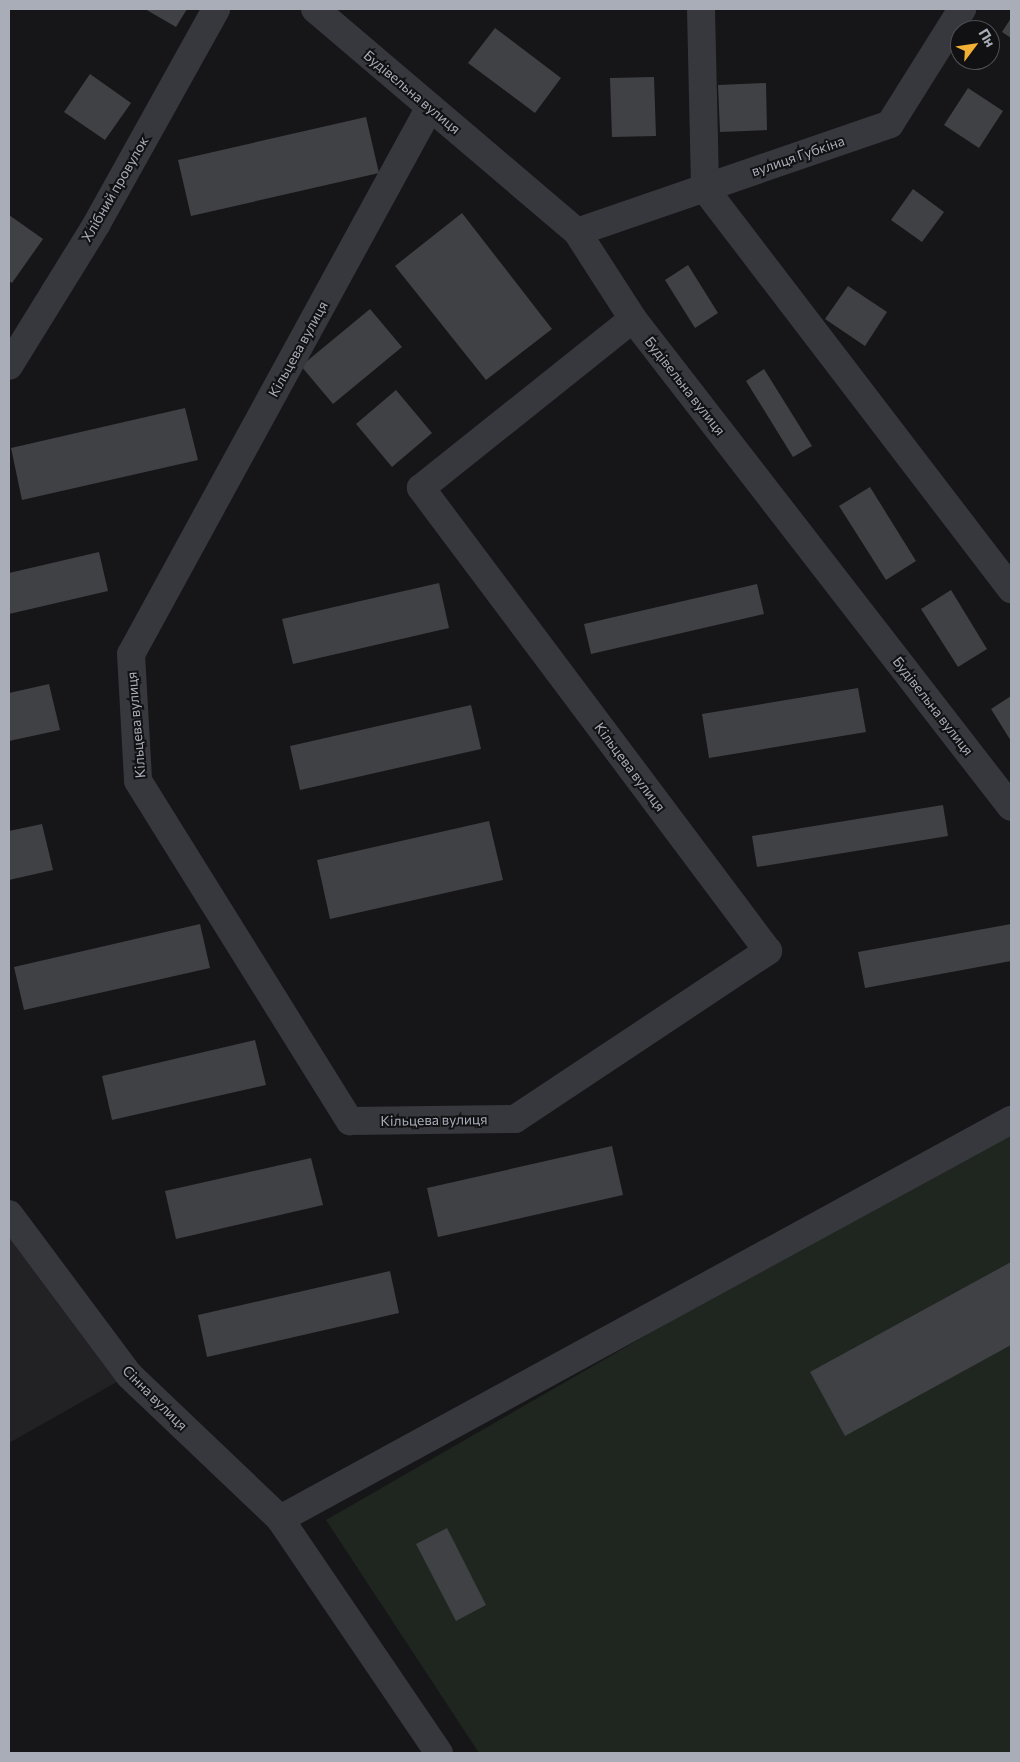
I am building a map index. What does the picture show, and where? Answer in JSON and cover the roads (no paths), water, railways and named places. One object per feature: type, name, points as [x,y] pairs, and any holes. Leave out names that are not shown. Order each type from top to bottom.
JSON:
[{"type":"street","name":"Хлібний провулок","points":[[9,366],[96,225],[216,9]]},
{"type":"street","name":"Будівельна вулиця","points":[[315,9],[577,232],[633,319],[1011,807]]},
{"type":"street","points":[[701,9],[705,188],[1011,589]]},
{"type":"street","name":"вулиця Губкіна","points":[[577,232],[890,124],[962,9]]},
{"type":"street","name":"Кільцева вулиця","points":[[430,107],[131,654],[138,781],[350,1121],[516,1120],[768,950],[421,488],[633,319]]},
{"type":"street","points":[[280,1519],[1011,1120]]},
{"type":"street","name":"Сінна вулиця","points":[[9,1214],[129,1375],[280,1519],[439,1753]]}]
